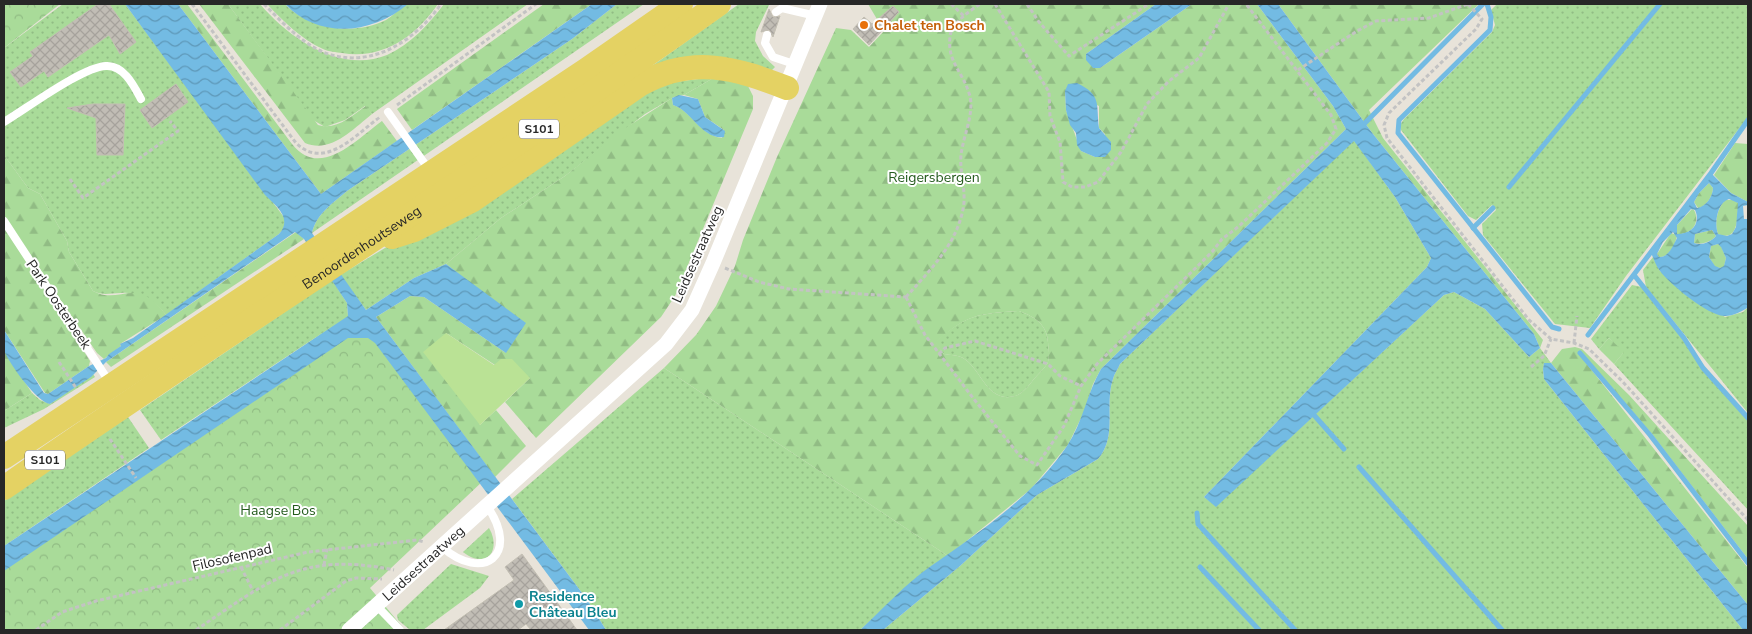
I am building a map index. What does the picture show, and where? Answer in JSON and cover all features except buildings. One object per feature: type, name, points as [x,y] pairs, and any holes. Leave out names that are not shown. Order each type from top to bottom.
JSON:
[{"type":"main road","name":"Benoordenhoutseweg","points":[[4,488],[323,258],[425,164],[586,70],[681,4]]},
{"type":"main road","name":"Benoordenhoutseweg","points":[[4,457],[108,378],[323,258],[355,250],[601,88],[719,4]]},
{"type":"main road","points":[[355,250],[414,230],[473,200],[641,84],[660,73],[692,66],[732,69],[787,88]]},
{"type":"street","name":"Leidsestraatweg","points":[[349,630],[666,344],[692,310],[787,88],[818,10]]},
{"type":"lane","points":[[776,12],[782,8],[818,10]]},
{"type":"lane","points":[[767,35],[765,43],[773,57],[796,64]]},
{"type":"lane","points":[[4,122],[83,73],[106,66],[119,70],[132,82],[141,99]]},
{"type":"lane","points":[[388,112],[425,164]]},
{"type":"lane","name":"Park Oosterbeek","points":[[4,222],[108,378]]},
{"type":"lane","points":[[442,547],[458,559],[472,563],[482,563],[496,555],[501,546],[502,537],[500,526],[488,506]]},
{"type":"lane","points":[[377,606],[400,630]]},
{"type":"path","points":[[192,4],[296,143],[305,151],[318,155],[332,153],[536,4]]},
{"type":"path","points":[[264,4],[291,30],[317,49],[340,55],[366,57],[390,51],[402,43],[430,19],[441,4]]},
{"type":"path","points":[[951,4],[964,16]]},
{"type":"path","points":[[906,298],[937,263],[958,230],[964,202],[961,151],[970,114],[970,94],[950,55],[950,34],[964,16],[980,4]]},
{"type":"path","points":[[995,4],[1050,92],[1050,116],[1060,142],[1063,182],[1072,187],[1085,187],[1098,182],[1111,167],[1147,104],[1169,81],[1199,58],[1229,4]]},
{"type":"path","points":[[1027,4],[1039,22],[1068,56],[1149,4]]},
{"type":"path","points":[[906,298],[925,335],[939,354],[1020,456],[1037,465],[1064,426],[1081,386],[1097,364],[1212,252],[1222,239],[1238,227],[1327,143],[1336,129],[1331,115],[1300,68],[1246,4]]},
{"type":"path","points":[[1300,68],[1376,21],[1429,18],[1468,4],[1482,18],[1476,29],[1389,113],[1384,124],[1387,138],[1530,320],[1552,339],[1574,343],[1589,349],[1623,382],[1748,520]]},
{"type":"path","points":[[70,179],[83,198],[178,132],[170,121]]},
{"type":"path","points":[[713,264],[759,282],[790,289],[906,298]]},
{"type":"path","points":[[1574,343],[1577,316]]},
{"type":"path","points":[[1531,368],[1544,356],[1552,339]]},
{"type":"path","points":[[939,354],[945,348],[974,341],[1048,364],[1060,376],[1081,386]]},
{"type":"path","name":"Filosofenpad","points":[[36,630],[62,612],[96,601],[327,549],[417,540],[442,547]]},
{"type":"path","points":[[324,565],[327,549]]},
{"type":"path","points":[[196,630],[271,580],[299,570],[324,565],[358,563],[408,577]]},
{"type":"path","points":[[241,567],[253,591]]},
{"type":"path","points":[[280,630],[346,581],[356,578],[408,577]]},
{"type":"green space","points":[[410,3],[438,4],[419,26],[397,43],[371,53],[357,54],[325,50],[315,45],[293,29],[267,4],[285,4],[295,13],[306,19],[319,24],[346,29],[360,28],[386,20]]},
{"type":"green space","points":[[4,4],[60,4],[4,48]]},
{"type":"green space","points":[[63,4],[125,4],[286,220],[279,234],[166,315],[152,301],[141,295],[128,293],[103,294],[93,291],[69,252],[67,241],[40,194],[28,188],[4,155],[4,48]]},
{"type":"green space","points":[[178,4],[187,4],[292,144],[303,154],[314,158],[338,153],[382,121],[397,141],[321,194]]},
{"type":"green space","points":[[199,4],[228,4],[318,125],[331,126],[337,124],[366,106],[372,114],[349,133],[333,143],[315,146],[305,143]]},
{"type":"green space","points":[[228,4],[260,4],[285,29],[317,49],[351,60],[369,60],[387,55],[404,45],[419,33],[444,4],[528,4],[372,114],[365,106],[345,120],[325,127],[313,120]]},
{"type":"green space","points":[[544,4],[592,4],[412,130],[397,109]]},
{"type":"green space","points":[[617,4],[644,4],[312,233],[321,215],[347,191],[572,39]]},
{"type":"green space","points":[[739,4],[775,4],[769,5],[756,32],[755,41],[763,56],[775,67],[772,70],[638,76]]},
{"type":"green space","name":"Reigersbergen","points":[[868,4],[1156,4],[1086,54],[1100,68],[1192,4],[1257,4],[1333,106],[1346,129],[1101,369],[1093,384],[1084,412],[1068,445],[1031,489],[948,556],[664,368],[696,335],[716,306],[735,266],[743,240],[777,157],[836,28],[851,30],[869,47],[884,31]],"holes":[[[1065,91],[1099,106],[1099,128],[1105,134],[1105,157],[1095,157],[1081,151],[1066,110]],[[1019,311],[1038,321],[1046,331],[1048,363],[1026,389],[1018,395],[1005,397],[998,395],[985,384],[969,363],[961,357],[944,354],[936,342],[957,326],[974,317]]]},
{"type":"green space","points":[[1278,4],[1479,4],[1369,110],[1383,138],[1543,340],[1540,348],[1534,334],[1373,134]]},
{"type":"green space","points":[[1497,4],[1748,4],[1748,117],[1626,276],[1590,328],[1555,324],[1483,235],[1482,224],[1496,210],[1492,205],[1476,220],[1468,216],[1401,130],[1400,125],[1404,119],[1492,32],[1495,25],[1491,10]]},
{"type":"green space","points":[[715,77],[645,114],[565,176],[501,218],[446,264],[414,278],[366,310],[340,275],[658,84]]},
{"type":"green space","points":[[715,77],[748,86],[753,96],[753,109],[675,296],[661,317],[536,438],[505,402],[530,378],[495,365],[446,333],[480,425],[496,410],[526,446],[495,477],[376,317],[410,296],[424,297],[506,353],[482,292],[446,264],[501,218],[565,176],[624,129],[672,98],[673,105],[685,112],[701,128],[714,136],[722,138],[724,130],[705,117],[698,99],[684,95]]},
{"type":"green space","points":[[1354,140],[1395,197],[1431,258],[1427,267],[1204,497],[1216,506],[1444,295],[1454,292],[1485,309],[1529,357],[1540,348],[1551,363],[1544,364],[1544,379],[1743,630],[883,630],[960,566],[1037,495],[1098,459],[1108,440],[1111,389],[1120,364]]},
{"type":"green space","points":[[1735,143],[1748,144],[1748,202],[1731,193],[1714,175]]},
{"type":"green space","points":[[4,155],[28,188],[40,194],[67,241],[69,252],[93,291],[103,295],[137,293],[146,296],[166,315],[120,344],[121,346],[104,359],[97,353],[4,218]]},
{"type":"green space","points":[[1709,183],[1713,188],[1712,194],[1706,203],[1698,208],[1694,202],[1699,193]]},
{"type":"green space","points":[[1725,200],[1734,200],[1738,203],[1738,209],[1736,227],[1730,235],[1725,236],[1718,234],[1716,221],[1718,212]]},
{"type":"green space","points":[[1692,209],[1696,215],[1695,224],[1687,232],[1677,234],[1677,225]]},
{"type":"green space","points":[[4,226],[90,361],[89,366],[48,394],[45,393],[4,330]]},
{"type":"green space","points":[[1712,230],[1716,236],[1711,240],[1703,243],[1694,243],[1695,234]]},
{"type":"green space","points":[[296,232],[304,239],[111,367],[106,362]]},
{"type":"green space","points":[[1671,233],[1677,235],[1674,246],[1669,253],[1659,257],[1657,254]]},
{"type":"green space","points":[[1718,244],[1721,246],[1726,258],[1724,267],[1720,268],[1715,267],[1709,257],[1711,246]]},
{"type":"green space","points":[[1653,257],[1660,271],[1725,317],[1743,312],[1748,307],[1748,413],[1646,287],[1643,270]]},
{"type":"green space","points":[[332,280],[347,303],[348,316],[161,440],[140,410]]},
{"type":"green space","points":[[1632,285],[1642,287],[1683,338],[1703,370],[1748,419],[1748,510],[1614,364],[1623,353],[1609,338],[1599,349],[1591,339]]},
{"type":"green space","name":"Haagse Bos","points":[[359,307],[484,480],[370,588],[405,630],[4,630],[4,557]]},
{"type":"green space","points":[[1019,311],[1038,321],[1046,331],[1048,363],[1026,389],[1018,395],[1005,397],[998,395],[985,384],[969,363],[961,357],[944,354],[935,342],[956,326],[974,317]]},
{"type":"green space","points":[[446,333],[494,365],[501,359],[512,359],[530,378],[480,425],[423,352]]},
{"type":"green space","points":[[1609,338],[1624,352],[1614,364],[1599,349]]},
{"type":"green space","points":[[1575,347],[1582,349],[1629,395],[1748,526],[1748,559],[1652,434],[1581,352],[1579,354],[1748,568],[1748,605],[1551,363],[1562,349]]},
{"type":"green space","points":[[4,350],[32,393],[4,411]]},
{"type":"green space","points":[[664,368],[948,556],[930,567],[860,630],[606,630],[588,601],[512,499]]},
{"type":"green space","points":[[93,374],[95,377],[44,409],[4,428],[4,411],[32,393],[40,400],[50,404]]},
{"type":"green space","points":[[128,417],[149,448],[4,546],[4,501]]},
{"type":"green space","points":[[489,528],[494,544],[490,555],[479,559],[463,552]]},
{"type":"green space","points":[[451,564],[489,576],[480,588],[423,630],[410,630],[398,620],[397,615]]},
{"type":"water","points":[[125,4],[178,4],[321,194],[592,4],[617,4],[572,39],[347,191],[321,215],[312,233],[366,310],[414,278],[446,264],[526,323],[506,353],[424,297],[410,296],[376,317],[588,601],[606,630],[589,630],[375,343],[368,338],[348,338],[4,571],[4,546],[348,316],[347,303],[304,239],[295,232],[106,362],[91,377],[50,404],[38,397],[17,373],[4,350],[4,330],[44,393],[48,394],[89,366],[106,358],[121,346],[120,344],[133,338],[279,234],[283,228],[284,218],[278,208],[265,195]]},
{"type":"water","points":[[285,4],[408,4],[379,22],[363,27],[346,29],[330,28],[314,23],[299,16]]},
{"type":"water","points":[[1156,4],[1192,4],[1100,68],[1093,68],[1086,60],[1086,54]]},
{"type":"water","points":[[1257,4],[1278,4],[1373,134],[1534,334],[1540,348],[1529,357],[1485,309],[1454,292],[1444,295],[1216,507],[1204,497],[1427,267],[1431,258],[1395,197],[1354,141],[1120,364],[1111,389],[1108,440],[1098,459],[1037,495],[960,566],[883,630],[860,630],[912,581],[1005,512],[1038,481],[1067,446],[1101,369],[1346,129],[1333,106]]},
{"type":"water","points":[[1077,83],[1091,92],[1096,101],[1099,128],[1111,142],[1111,150],[1105,157],[1095,157],[1081,151],[1077,145],[1076,133],[1070,125],[1066,110],[1065,91],[1068,84]]},
{"type":"water","points":[[679,95],[698,99],[705,117],[725,131],[724,137],[716,137],[709,134],[673,105],[672,98]]},
{"type":"water","points":[[1711,173],[1731,193],[1748,202],[1748,205],[1743,206],[1744,219],[1748,219],[1748,307],[1737,313],[1724,316],[1699,305],[1665,277],[1657,267],[1651,253]],"holes":[[[1709,183],[1713,188],[1708,201],[1703,206],[1697,208],[1694,202],[1699,193]],[[1729,199],[1738,203],[1736,227],[1732,234],[1727,236],[1718,234],[1717,230],[1717,219],[1722,205]],[[1691,209],[1695,210],[1697,219],[1694,227],[1687,232],[1677,234],[1677,225]],[[1712,230],[1716,236],[1706,243],[1697,244],[1694,243],[1695,234]],[[1673,232],[1677,238],[1670,251],[1662,257],[1659,257],[1657,254],[1663,242]],[[1718,244],[1726,258],[1724,266],[1720,268],[1715,266],[1709,257],[1711,246]]]},
{"type":"water","points":[[1544,363],[1551,363],[1748,605],[1748,630],[1743,630],[1544,379]]},
{"type":"waterway","points":[[1365,123],[1483,4]]},
{"type":"waterway","points":[[1487,4],[1491,17],[1490,30],[1399,120],[1398,133],[1552,327],[1559,329]]},
{"type":"waterway","points":[[1509,187],[1660,4]]},
{"type":"waterway","points":[[1588,335],[1711,173],[1748,120]]},
{"type":"waterway","points":[[1473,228],[1493,208]]},
{"type":"waterway","points":[[1634,275],[1684,338],[1703,368],[1748,418]]},
{"type":"waterway","points":[[1580,353],[1650,435],[1748,563]]},
{"type":"waterway","points":[[1314,415],[1344,449]]},
{"type":"waterway","points":[[1359,467],[1502,630]]},
{"type":"waterway","points":[[1197,513],[1198,524],[1295,630]]},
{"type":"waterway","points":[[1200,567],[1259,630]]},
{"type":"place","name":"Chalet ten Bosch","points":[[864,25]]},
{"type":"place","name":"Residence Château Bleu","points":[[519,604]]}]
